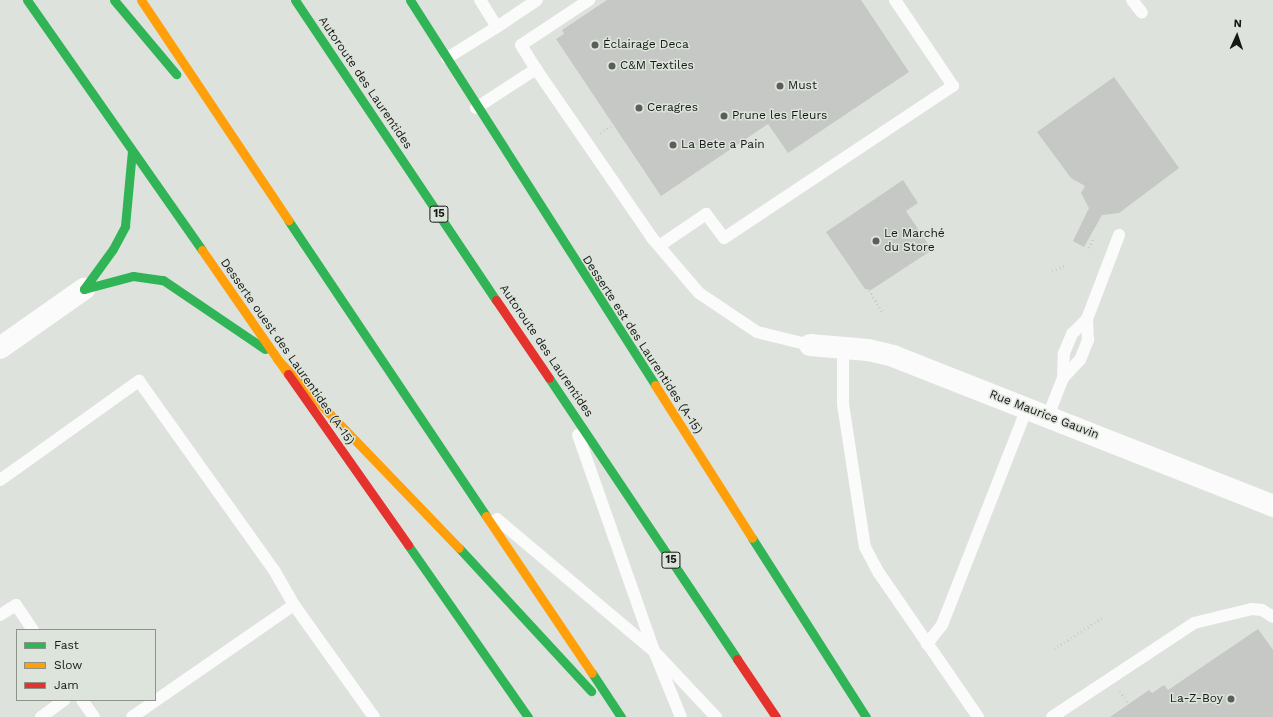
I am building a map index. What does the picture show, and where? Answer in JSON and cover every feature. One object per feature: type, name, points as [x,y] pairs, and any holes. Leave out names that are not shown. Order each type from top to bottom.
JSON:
[{"type":"main road","name":"Desserte ouest des Laurentides (A-15)","points":[[27,0],[528,717]]},
{"type":"main road","points":[[114,0],[250,162]]},
{"type":"main road","points":[[141,0],[621,717]]},
{"type":"main road","name":"Autoroute des Laurentides","points":[[295,0],[567,403],[776,717]]},
{"type":"main road","points":[[300,0],[312,25]]},
{"type":"main road","name":"Desserte est des Laurentides (A-15)","points":[[410,0],[447,58],[476,108],[867,717]]},
{"type":"main road","points":[[84,289],[113,249],[125,226],[132,151]]},
{"type":"main road","points":[[84,289],[133,276],[163,280],[277,358],[433,519],[614,717]]},
{"type":"street","points":[[0,348],[84,289]]},
{"type":"street","name":"Rue Maurice Gauvin","points":[[810,345],[868,350],[893,356],[1273,506]]},
{"type":"lane","points":[[480,0],[497,27]]},
{"type":"lane","points":[[447,58],[537,0]]},
{"type":"lane","points":[[589,0],[520,45],[659,246],[699,293],[718,307],[764,334],[810,345]]},
{"type":"lane","points":[[659,246],[706,214],[724,238],[953,86],[895,0]]},
{"type":"lane","points":[[1132,0],[1142,13]]},
{"type":"lane","points":[[476,108],[536,68]]},
{"type":"lane","points":[[1063,378],[1080,360],[1086,346],[1088,340],[1087,319],[1119,235]]},
{"type":"lane","points":[[1048,416],[1063,378],[1064,353],[1072,334],[1087,319]]},
{"type":"lane","points":[[843,348],[843,404],[865,547],[876,569],[978,717]]},
{"type":"lane","points":[[0,480],[139,381],[263,554],[294,605],[374,717]]},
{"type":"lane","points":[[567,403],[654,651],[681,717]]},
{"type":"lane","points":[[927,644],[942,625],[1027,408]]},
{"type":"lane","points":[[479,505],[654,651],[716,717]]},
{"type":"lane","points":[[0,615],[16,605],[32,629]]},
{"type":"lane","points":[[156,700],[294,605]]},
{"type":"lane","points":[[1052,717],[1194,623],[1252,609],[1262,610],[1273,617]]},
{"type":"lane","points":[[41,717],[63,701]]},
{"type":"lane","points":[[83,701],[94,717]]},
{"type":"lane","points":[[132,717],[155,701]]},
{"type":"path","points":[[609,127],[613,124]]},
{"type":"path","points":[[1085,231],[1090,222]]},
{"type":"path","points":[[1089,248],[1094,237]]},
{"type":"path","points":[[1052,271],[1065,265]]},
{"type":"path","points":[[869,290],[884,314]]},
{"type":"path","points":[[1054,649],[1104,616]]},
{"type":"path","points":[[1118,689],[1129,704]]},
{"type":"building","points":[[607,0],[861,0],[909,72],[788,153],[768,124],[661,196],[556,39],[564,34],[562,30]]},
{"type":"building","points":[[1114,77],[1179,168],[1119,213],[1102,215],[1084,247],[1073,241],[1089,208],[1081,193],[1085,186],[1071,178],[1037,132]]},
{"type":"building","points":[[903,180],[918,203],[906,211],[932,250],[871,290],[865,289],[826,232]]},
{"type":"building","points":[[1258,629],[1273,650],[1273,717],[1110,717],[1149,690],[1152,693],[1164,685],[1168,690]]},
{"type":"traffic: fast","points":[[27,0],[202,250]]},
{"type":"traffic: fast","points":[[114,0],[176,74]]},
{"type":"traffic: fast","points":[[295,0],[496,300]]},
{"type":"traffic: fast","points":[[410,0],[655,385]]},
{"type":"traffic: fast","points":[[84,289],[113,249],[125,226],[132,151]]},
{"type":"traffic: fast","points":[[288,220],[486,516]]},
{"type":"traffic: fast","points":[[84,289],[133,276],[163,280],[265,349]]},
{"type":"traffic: fast","points":[[549,378],[737,659]]},
{"type":"traffic: fast","points":[[752,538],[866,717]]},
{"type":"traffic: fast","points":[[408,545],[528,717]]},
{"type":"traffic: fast","points":[[459,548],[591,691]]},
{"type":"traffic: fast","points":[[592,673],[621,717]]},
{"type":"traffic: slow","points":[[141,0],[288,220]]},
{"type":"traffic: slow","points":[[202,250],[288,374]]},
{"type":"traffic: slow","points":[[277,359],[459,548]]},
{"type":"traffic: slow","points":[[655,385],[752,538]]},
{"type":"traffic: slow","points":[[486,516],[592,673]]},
{"type":"traffic: jam","points":[[496,300],[549,378]]},
{"type":"traffic: jam","points":[[288,374],[408,545]]},
{"type":"traffic: jam","points":[[737,659],[776,717]]},
{"type":"place","name":"Éclairage Deca","points":[[595,45]]},
{"type":"place","name":"C&M Textiles","points":[[612,66]]},
{"type":"place","name":"Must","points":[[780,86]]},
{"type":"place","name":"Ceragres","points":[[639,108]]},
{"type":"place","name":"Prune les Fleurs","points":[[724,116]]},
{"type":"place","name":"La Bete a Pain","points":[[673,145]]},
{"type":"place","name":"Le Marché du Store","points":[[876,241]]},
{"type":"place","name":"La-Z-Boy","points":[[1231,699]]}]
